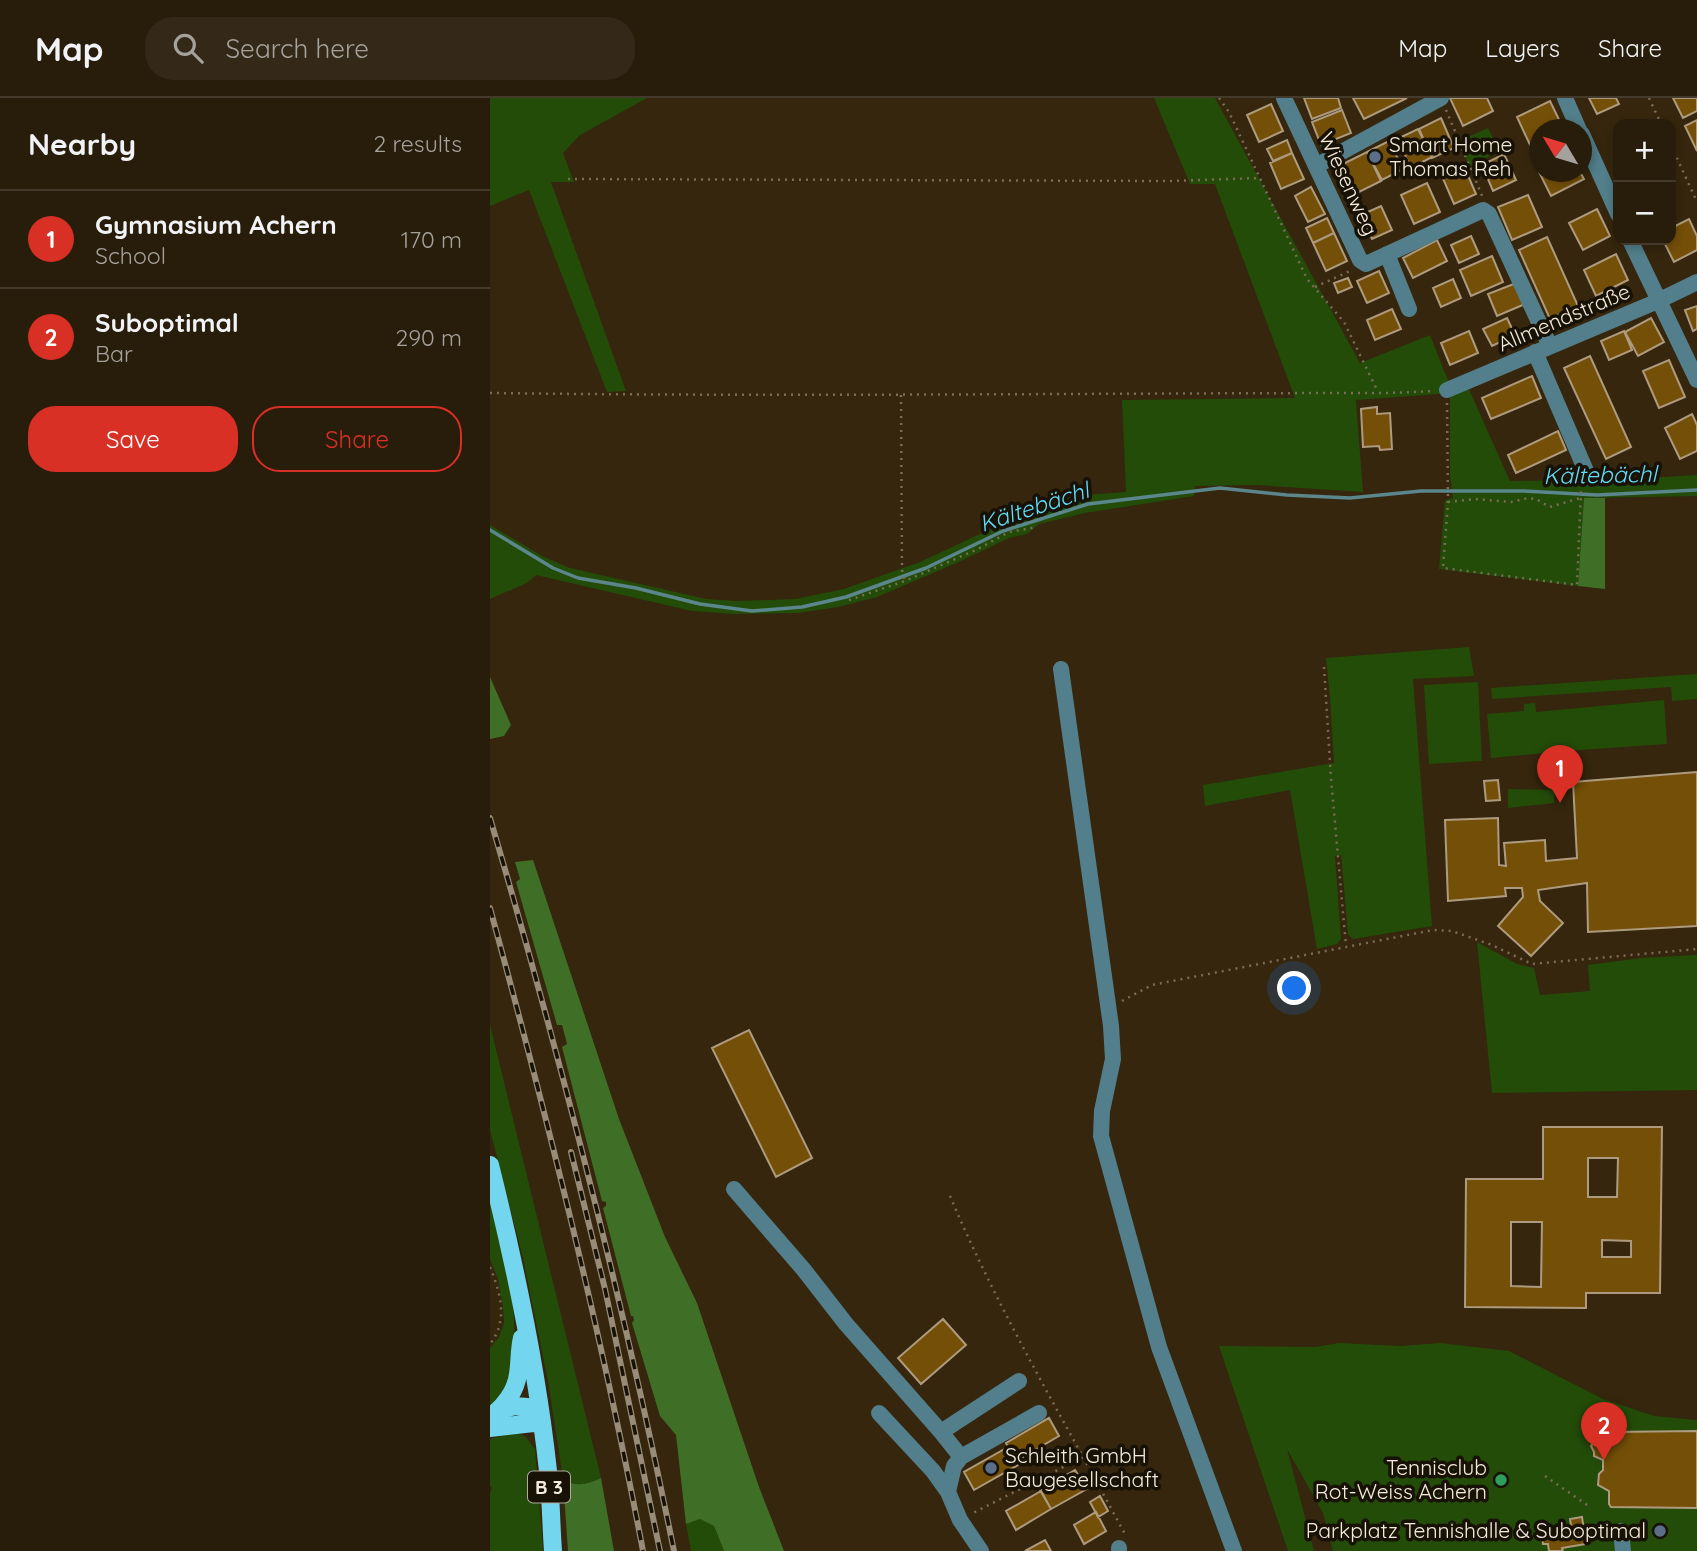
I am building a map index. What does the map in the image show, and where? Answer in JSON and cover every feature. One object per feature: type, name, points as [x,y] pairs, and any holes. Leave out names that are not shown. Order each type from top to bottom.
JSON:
[{"type":"main road","name":"B 3","points":[[490,1165],[526,1325],[541,1415],[553,1551]]},
{"type":"main road","points":[[494,1414],[512,1394],[518,1376],[520,1344],[526,1325]]},
{"type":"main road","points":[[494,1414],[515,1406],[541,1415]]},
{"type":"main road","points":[[490,1428],[541,1415]]},
{"type":"street","name":"Wiesenweg","points":[[1284,98],[1360,260],[1366,264],[1483,209],[1489,214]]},
{"type":"street","points":[[1565,98],[1575,119]]},
{"type":"street","points":[[1316,166],[1441,99]]},
{"type":"street","points":[[1592,156],[1613,203]]},
{"type":"street","points":[[1489,214],[1543,349],[1589,478]]},
{"type":"street","points":[[1632,245],[1697,380]]},
{"type":"street","name":"Wiesenweg","points":[[1387,254],[1409,309]]},
{"type":"street","name":"Allmendstraße","points":[[1447,390],[1697,282]]},
{"type":"street","points":[[1061,669],[1111,1026],[1113,1059],[1102,1111],[1101,1136],[1159,1347],[1234,1551]]},
{"type":"street","points":[[734,1189],[961,1457]]},
{"type":"street","points":[[941,1432],[1020,1381]]},
{"type":"street","points":[[879,1413],[921,1457],[948,1492],[960,1520],[981,1551]]},
{"type":"street","points":[[948,1492],[954,1466],[961,1457],[1039,1413]]},
{"type":"street","points":[[1621,1531],[1623,1551]]},
{"type":"path","points":[[1219,98],[1229,113],[1307,279],[1345,322],[1378,393]]},
{"type":"path","points":[[1650,98],[1659,119]]},
{"type":"path","points":[[1441,99],[1489,214]]},
{"type":"path","points":[[1676,156],[1697,202]]},
{"type":"path","points":[[568,179],[1171,181],[1260,178]]},
{"type":"path","points":[[1314,288],[1366,264]]},
{"type":"path","points":[[490,393],[901,395],[1378,393],[1447,390],[1448,502],[1443,568],[1577,585],[1580,498],[1550,507],[1536,499],[1528,498],[1511,502],[1475,499],[1448,502]]},
{"type":"path","points":[[901,395],[902,570],[905,581]]},
{"type":"path","points":[[849,600],[905,581],[978,549],[1009,531],[1037,527]]},
{"type":"path","points":[[1324,667],[1346,947]]},
{"type":"path","points":[[1120,1003],[1152,985],[1433,930],[1452,931],[1492,945],[1532,964],[1697,950]]},
{"type":"path","points":[[490,1267],[500,1297],[502,1314],[496,1336],[490,1344]]},
{"type":"path","points":[[1083,1457],[1122,1547]]},
{"type":"path","points":[[1545,1476],[1590,1507]]},
{"type":"green space","points":[[490,98],[647,98],[580,135],[563,153],[574,182],[551,182],[626,391],[607,392],[529,190],[490,206]]},
{"type":"green space","points":[[1154,98],[1215,98],[1360,363],[1430,335],[1451,388],[1439,394],[1356,400],[1363,492],[1256,485],[1195,486],[1194,496],[1085,513],[1039,524],[1027,534],[1009,538],[877,597],[798,613],[734,614],[692,611],[536,575],[527,583],[490,599],[490,525],[544,557],[570,568],[706,599],[795,599],[844,589],[920,562],[1040,506],[1085,495],[1126,492],[1122,400],[1295,398],[1215,184],[1190,184]]},
{"type":"green space","points":[[1488,128],[1500,151],[1469,166],[1459,141]]},
{"type":"green space","points":[[1467,385],[1510,481],[1614,480],[1697,475],[1697,496],[1584,498],[1578,586],[1439,569],[1445,500],[1453,498],[1450,476],[1450,397]]},
{"type":"green space","points":[[1584,498],[1605,498],[1605,589],[1578,586]]},
{"type":"green space","points":[[1469,647],[1474,676],[1413,679],[1432,926],[1353,939],[1348,934],[1341,855],[1335,856],[1341,939],[1337,944],[1317,949],[1290,790],[1205,806],[1203,785],[1334,763],[1326,658]]},
{"type":"green space","points":[[1697,674],[1697,699],[1672,701],[1671,687],[1492,699],[1491,688]]},
{"type":"green space","points":[[490,677],[511,725],[504,736],[490,739]]},
{"type":"green space","points":[[1478,682],[1482,761],[1429,764],[1424,685]]},
{"type":"green space","points":[[1664,700],[1667,744],[1491,758],[1487,714],[1524,711],[1524,704],[1535,703],[1536,712]]},
{"type":"green space","points":[[1508,789],[1554,790],[1554,803],[1508,808]]},
{"type":"green space","points":[[533,860],[619,1119],[665,1237],[697,1303],[759,1487],[784,1551],[724,1551],[714,1526],[700,1519],[686,1524],[676,1435],[660,1416],[632,1323],[633,1316],[603,1208],[606,1202],[602,1201],[562,1047],[567,1044],[562,1025],[557,1025],[516,882],[520,879],[515,862]]},
{"type":"green space","points":[[1477,942],[1517,964],[1534,968],[1540,995],[1590,991],[1588,965],[1640,958],[1697,955],[1697,1090],[1492,1093]]},
{"type":"green space","points":[[490,1025],[601,1478],[587,1483],[577,1484],[563,1479],[548,1381],[523,1258],[490,1130]]},
{"type":"green space","points":[[490,1195],[513,1301],[515,1341],[511,1385],[490,1407],[490,1348],[499,1337],[504,1323],[498,1279],[490,1259]]},
{"type":"green space","name":"Tennisclub Rot-Weiss Achern","points":[[1339,1343],[1401,1346],[1440,1343],[1509,1351],[1603,1399],[1654,1416],[1697,1420],[1697,1551],[1333,1551],[1323,1513],[1287,1449],[1314,1551],[1288,1551],[1219,1346],[1316,1347]]},
{"type":"green space","points":[[514,1433],[525,1436],[535,1449],[543,1551],[490,1551],[490,1439]]},
{"type":"green space","points":[[601,1478],[614,1551],[568,1551],[563,1479],[582,1484]]},
{"type":"green space","points":[[700,1519],[714,1526],[724,1551],[691,1551],[686,1524]]},
{"type":"building","points":[[1304,98],[1338,98],[1341,108],[1312,119]]},
{"type":"building","points":[[1353,98],[1407,98],[1364,119]]},
{"type":"building","points":[[1450,98],[1487,98],[1493,111],[1463,126]]},
{"type":"building","points":[[1589,98],[1616,98],[1619,104],[1597,114]]},
{"type":"building","points":[[1673,98],[1697,98],[1697,111],[1683,118]]},
{"type":"building","points":[[1550,101],[1559,119],[1529,119],[1529,143],[1517,117]]},
{"type":"building","points":[[1271,104],[1283,131],[1259,142],[1247,115]]},
{"type":"building","points":[[1342,110],[1351,133],[1321,145],[1312,122]]},
{"type":"building","points":[[1441,118],[1454,148],[1432,158],[1419,129]]},
{"type":"building","points":[[1697,120],[1697,151],[1685,126]]},
{"type":"building","points":[[1418,129],[1432,157],[1411,168],[1397,139]]},
{"type":"building","points":[[1287,140],[1292,153],[1273,161],[1267,149]]},
{"type":"building","points":[[1389,141],[1403,169],[1382,180],[1367,152]]},
{"type":"building","points":[[1367,152],[1381,181],[1355,194],[1341,165]]},
{"type":"building","points":[[1292,153],[1304,179],[1281,189],[1270,163]]},
{"type":"building","points":[[1504,154],[1516,180],[1493,191],[1482,165]]},
{"type":"building","points":[[1463,164],[1476,194],[1454,204],[1441,174]]},
{"type":"building","points":[[1544,182],[1578,182],[1551,196]]},
{"type":"building","points":[[1427,183],[1440,212],[1414,224],[1401,195]]},
{"type":"building","points":[[1311,187],[1325,214],[1308,222],[1295,196]]},
{"type":"building","points":[[1528,195],[1542,227],[1512,240],[1498,207]]},
{"type":"building","points":[[1381,206],[1392,230],[1372,239],[1361,215]]},
{"type":"building","points":[[1597,209],[1610,236],[1583,250],[1569,223]]},
{"type":"building","points":[[1327,218],[1334,233],[1313,243],[1306,228]]},
{"type":"building","points":[[1689,219],[1697,236],[1697,250],[1674,262],[1666,245],[1676,245],[1676,226]]},
{"type":"building","points":[[1334,233],[1347,261],[1326,271],[1313,243]]},
{"type":"building","points":[[1471,236],[1479,254],[1459,263],[1451,245]]},
{"type":"building","points":[[1547,237],[1578,306],[1550,319],[1519,250]]},
{"type":"building","points":[[1437,240],[1447,261],[1413,278],[1403,258]]},
{"type":"building","points":[[1616,254],[1628,280],[1596,296],[1584,270]]},
{"type":"building","points":[[1492,256],[1503,282],[1471,296],[1460,270]]},
{"type":"building","points":[[1379,271],[1389,293],[1367,303],[1357,281]]},
{"type":"building","points":[[1348,278],[1352,287],[1338,293],[1334,283]]},
{"type":"building","points":[[1453,279],[1461,298],[1441,307],[1433,288]]},
{"type":"building","points":[[1516,283],[1525,304],[1497,316],[1488,294]]},
{"type":"building","points":[[1697,306],[1697,329],[1693,331],[1685,310]]},
{"type":"building","points":[[1392,309],[1401,329],[1375,340],[1367,320]]},
{"type":"building","points":[[1507,318],[1515,335],[1492,346],[1483,329]]},
{"type":"building","points":[[1651,318],[1664,342],[1638,356],[1625,332]]},
{"type":"building","points":[[1469,331],[1478,353],[1450,365],[1441,343]]},
{"type":"building","points":[[1624,331],[1632,350],[1609,360],[1601,341]]},
{"type":"building","points":[[1590,356],[1631,447],[1606,459],[1564,368]]},
{"type":"building","points":[[1669,360],[1685,397],[1659,408],[1643,371]]},
{"type":"building","points":[[1532,376],[1541,398],[1491,419],[1482,398]]},
{"type":"building","points":[[1377,407],[1377,414],[1390,413],[1392,449],[1363,447],[1361,409]]},
{"type":"building","points":[[1692,414],[1697,425],[1697,451],[1680,459],[1665,428]]},
{"type":"building","points":[[1558,431],[1566,450],[1516,473],[1508,455]]},
{"type":"building","points":[[1697,772],[1697,926],[1588,932],[1587,883],[1538,890],[1540,901],[1563,923],[1531,956],[1498,926],[1523,897],[1522,888],[1505,888],[1506,896],[1448,901],[1445,820],[1498,818],[1499,865],[1506,866],[1504,843],[1545,840],[1546,861],[1577,858],[1573,782]]},
{"type":"building","points":[[1498,780],[1500,800],[1486,801],[1484,781]]},
{"type":"building","points":[[749,1030],[812,1158],[776,1177],[712,1048]]},
{"type":"building","points":[[1543,1127],[1662,1127],[1660,1293],[1586,1293],[1586,1308],[1465,1307],[1466,1179],[1543,1179]],"holes":[[[1588,1158],[1618,1158],[1617,1197],[1588,1197]],[[1511,1222],[1542,1222],[1541,1287],[1511,1286]],[[1602,1240],[1631,1241],[1631,1257],[1602,1257]]]},
{"type":"building","points":[[943,1319],[966,1345],[921,1384],[898,1358]]},
{"type":"building","points":[[1049,1418],[1059,1436],[1016,1461],[1006,1443]]},
{"type":"building","points":[[1603,1426],[1609,1432],[1697,1431],[1697,1508],[1611,1507],[1609,1491],[1598,1485],[1603,1460],[1594,1456],[1590,1439]]},
{"type":"building","points":[[1008,1447],[1018,1465],[974,1490],[964,1472]]},
{"type":"building","points":[[1075,1470],[1087,1489],[1051,1509],[1040,1490]]},
{"type":"building","points":[[1041,1491],[1051,1509],[1016,1530],[1006,1511]]},
{"type":"building","points":[[1100,1496],[1108,1511],[1098,1517],[1090,1502]]},
{"type":"building","points":[[1096,1512],[1106,1531],[1084,1544],[1074,1525]]},
{"type":"building","points":[[1582,1517],[1586,1544],[1562,1548],[1563,1551],[1549,1551],[1548,1544],[1543,1544],[1542,1535],[1550,1534],[1550,1528],[1571,1525],[1570,1519]]},
{"type":"building","points":[[1045,1540],[1051,1551],[1025,1551]]},
{"type":"waterway","name":"Kältebächl","points":[[490,530],[553,568],[578,578],[636,588],[700,604],[752,611],[802,607],[846,597],[926,568],[1003,531],[1088,504],[1220,488],[1350,498],[1421,491],[1524,491],[1597,495],[1697,490]]},
{"type":"railway","points":[[490,818],[542,999],[590,1182],[655,1458],[674,1551]]},
{"type":"railway","points":[[490,908],[573,1228],[643,1551]]},
{"type":"railway","points":[[571,1152],[605,1289],[660,1551]]},
{"type":"place","name":"Smart Home Thomas Reh","points":[[1375,157]]},
{"type":"place","name":"Gymnasium Achern","points":[[1560,803]]},
{"type":"place","name":"Suboptimal","points":[[1604,1460]]},
{"type":"place","name":"Schleith GmbH Baugesellschaft","points":[[991,1468]]},
{"type":"place","name":"Tennisclub Rot-Weiss Achern","points":[[1501,1480]]},
{"type":"place","name":"Parkplatz Tennishalle & Suboptimal","points":[[1660,1531]]}]
